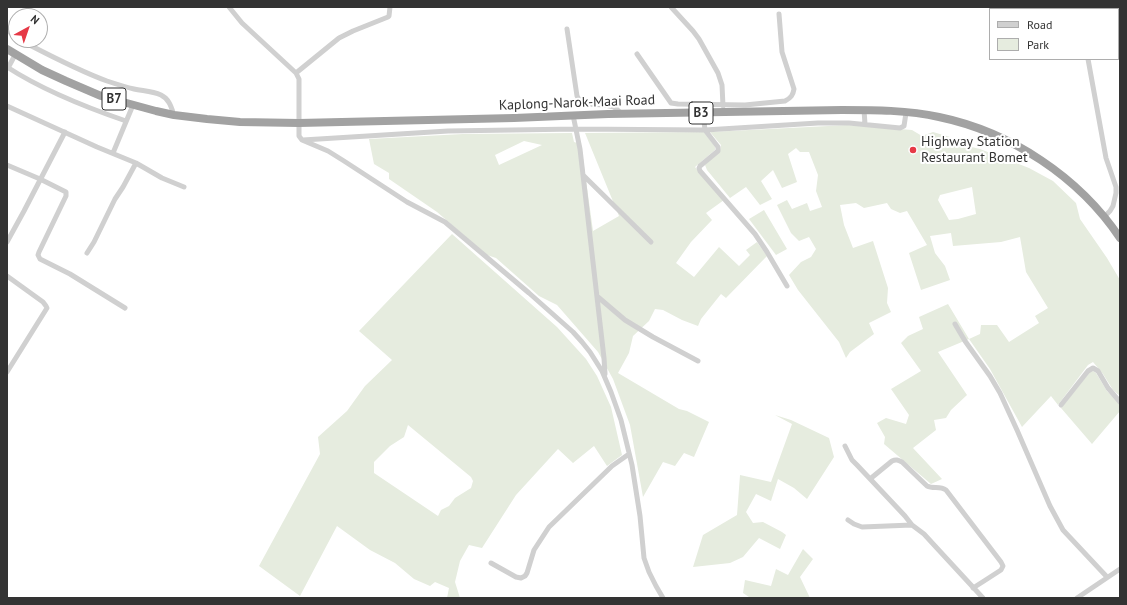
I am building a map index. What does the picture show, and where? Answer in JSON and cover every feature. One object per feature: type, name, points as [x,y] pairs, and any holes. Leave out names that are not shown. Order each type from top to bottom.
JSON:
[{"type":"highway","name":"Kaplong-Narok-Maai Road","points":[[7,49],[42,70],[101,96],[174,115],[240,122],[299,123],[514,118],[573,115],[703,114],[864,110],[930,115],[955,121],[999,136],[1032,154],[1056,171],[1088,199],[1105,216],[1120,238]]},
{"type":"street","points":[[229,7],[242,23],[296,73],[299,79],[299,123],[300,136],[302,140],[328,151],[407,202],[445,222],[573,332],[590,352],[602,371],[621,420],[632,465],[640,516],[644,558],[653,582],[663,598]]},
{"type":"street","points":[[296,73],[339,38],[388,17],[390,7]]},
{"type":"street","points":[[671,7],[694,31],[718,73],[722,84],[724,113]]},
{"type":"street","points":[[637,54],[671,103],[745,105],[785,101],[791,98],[794,89],[782,52],[779,14]]},
{"type":"street","points":[[566,30],[577,96],[580,101],[586,104],[614,107],[623,114]]},
{"type":"street","points":[[34,48],[56,60],[92,75],[134,89],[161,95],[169,101],[174,115]]},
{"type":"street","points":[[15,55],[8,67],[66,98],[126,121]]},
{"type":"street","points":[[1088,60],[1106,158],[1116,187],[1113,206],[1105,216]]},
{"type":"street","points":[[113,153],[133,105]]},
{"type":"street","points":[[7,106],[136,163],[162,178],[184,187]]},
{"type":"street","points":[[864,110],[865,124]]},
{"type":"street","points":[[302,140],[448,131],[576,129],[705,130],[818,123],[849,123],[902,128],[904,126],[906,113]]},
{"type":"street","points":[[703,114],[705,130],[718,147],[718,151],[700,166],[700,171],[755,234],[787,286]]},
{"type":"street","points":[[573,115],[584,176],[598,297],[605,378]]},
{"type":"street","points":[[448,131],[449,119]]},
{"type":"street","points":[[7,242],[65,132]]},
{"type":"street","points":[[87,253],[115,199],[136,163]]},
{"type":"street","points":[[7,165],[40,179],[64,191],[66,194],[38,257],[125,308]]},
{"type":"street","points":[[584,176],[651,242]]},
{"type":"street","points":[[7,276],[43,302],[47,308],[7,372]]},
{"type":"street","points":[[598,297],[625,320],[698,361]]},
{"type":"street","points":[[956,324],[965,341],[1000,393],[1050,506],[1063,530],[1107,578]]},
{"type":"street","points":[[1061,405],[1088,371],[1093,368],[1098,371],[1108,388],[1120,402]]},
{"type":"street","points":[[845,446],[852,460],[912,525],[924,534],[983,598]]},
{"type":"street","points":[[492,563],[516,577],[523,577],[528,570],[534,550],[549,527],[612,466],[629,454]]},
{"type":"street","points":[[870,479],[892,461],[898,460],[927,486],[946,490],[1002,562],[1003,569],[974,588]]},
{"type":"street","points":[[848,520],[862,527],[912,525]]},
{"type":"street","points":[[1077,598],[1120,569]]},
{"type":"green space","points":[[848,125],[912,130],[922,136],[933,132],[950,137],[959,144],[980,149],[1029,168],[1053,181],[1076,203],[1080,219],[1120,280],[1120,396],[1113,390],[1093,362],[1088,365],[1058,405],[1051,396],[1022,427],[990,369],[969,339],[980,334],[981,325],[997,325],[1009,342],[1039,323],[1035,316],[1048,308],[1026,272],[1020,237],[1001,242],[953,246],[951,233],[930,236],[935,253],[945,266],[950,280],[921,290],[909,253],[927,245],[907,211],[900,213],[891,209],[887,203],[864,208],[856,203],[840,205],[844,225],[853,248],[873,241],[888,288],[887,303],[891,312],[869,323],[874,334],[850,352],[846,358],[839,342],[798,290],[789,275],[801,262],[811,257],[816,249],[809,237],[799,241],[791,233],[777,205],[787,200],[792,209],[807,203],[810,211],[822,207],[816,191],[818,175],[809,152],[800,152],[796,148],[788,154],[797,182],[782,188],[773,170],[761,181],[772,199],[760,205],[746,187],[730,198],[707,170],[705,165],[720,150],[721,145],[710,132]],"holes":[[[972,187],[976,214],[949,220],[938,200],[940,195]]]},
{"type":"green space","points":[[704,132],[715,147],[715,150],[695,167],[724,200],[706,213],[712,220],[691,242],[676,263],[694,277],[719,247],[739,266],[750,255],[746,250],[757,242],[767,256],[726,298],[721,294],[701,319],[698,326],[663,310],[655,309],[649,321],[633,336],[629,353],[618,373],[679,409],[687,411],[709,422],[694,457],[684,453],[675,466],[663,462],[643,497],[630,425],[613,379],[598,352],[557,305],[539,296],[496,258],[487,255],[437,212],[389,179],[389,173],[374,164],[369,139],[463,134],[572,133],[574,142],[581,144],[593,231],[619,216],[585,133]],"holes":[[[524,141],[542,145],[499,165],[495,155]]]},
{"type":"green space","points":[[764,210],[787,249],[776,255],[749,219]]},
{"type":"green space","points":[[452,234],[557,327],[586,359],[597,376],[611,407],[622,455],[607,466],[594,446],[573,463],[558,449],[516,495],[482,548],[469,545],[460,561],[455,582],[460,598],[447,598],[449,588],[435,582],[430,586],[414,579],[395,563],[370,550],[337,526],[300,596],[259,566],[320,454],[318,437],[347,411],[365,386],[392,360],[359,331]],"holes":[[[408,425],[471,477],[473,481],[471,488],[455,498],[449,506],[441,510],[438,516],[374,473],[374,462],[390,446],[404,437]]]},
{"type":"green space","points":[[948,304],[969,339],[938,352],[967,395],[951,410],[946,418],[934,420],[936,430],[913,448],[942,479],[931,484],[884,444],[885,437],[877,423],[886,418],[906,424],[909,415],[891,389],[921,371],[901,343],[908,336],[923,329],[919,317]]},
{"type":"green space","points":[[1093,371],[1096,373],[1107,391],[1120,405],[1120,411],[1092,444],[1061,408],[1090,372]]},
{"type":"green space","points":[[775,415],[791,420],[829,438],[834,457],[807,499],[794,488],[778,479],[771,501],[756,494],[746,512],[753,523],[763,522],[786,535],[780,549],[759,538],[743,557],[730,563],[693,567],[703,535],[737,515],[740,475],[771,482],[792,424]]},
{"type":"green space","points":[[803,549],[813,559],[800,577],[810,598],[755,598],[749,597],[743,593],[745,580],[771,586],[776,569],[788,575]]},
{"type":"place","name":"Highway Station Restaurant Bomet","points":[[913,150]]}]
